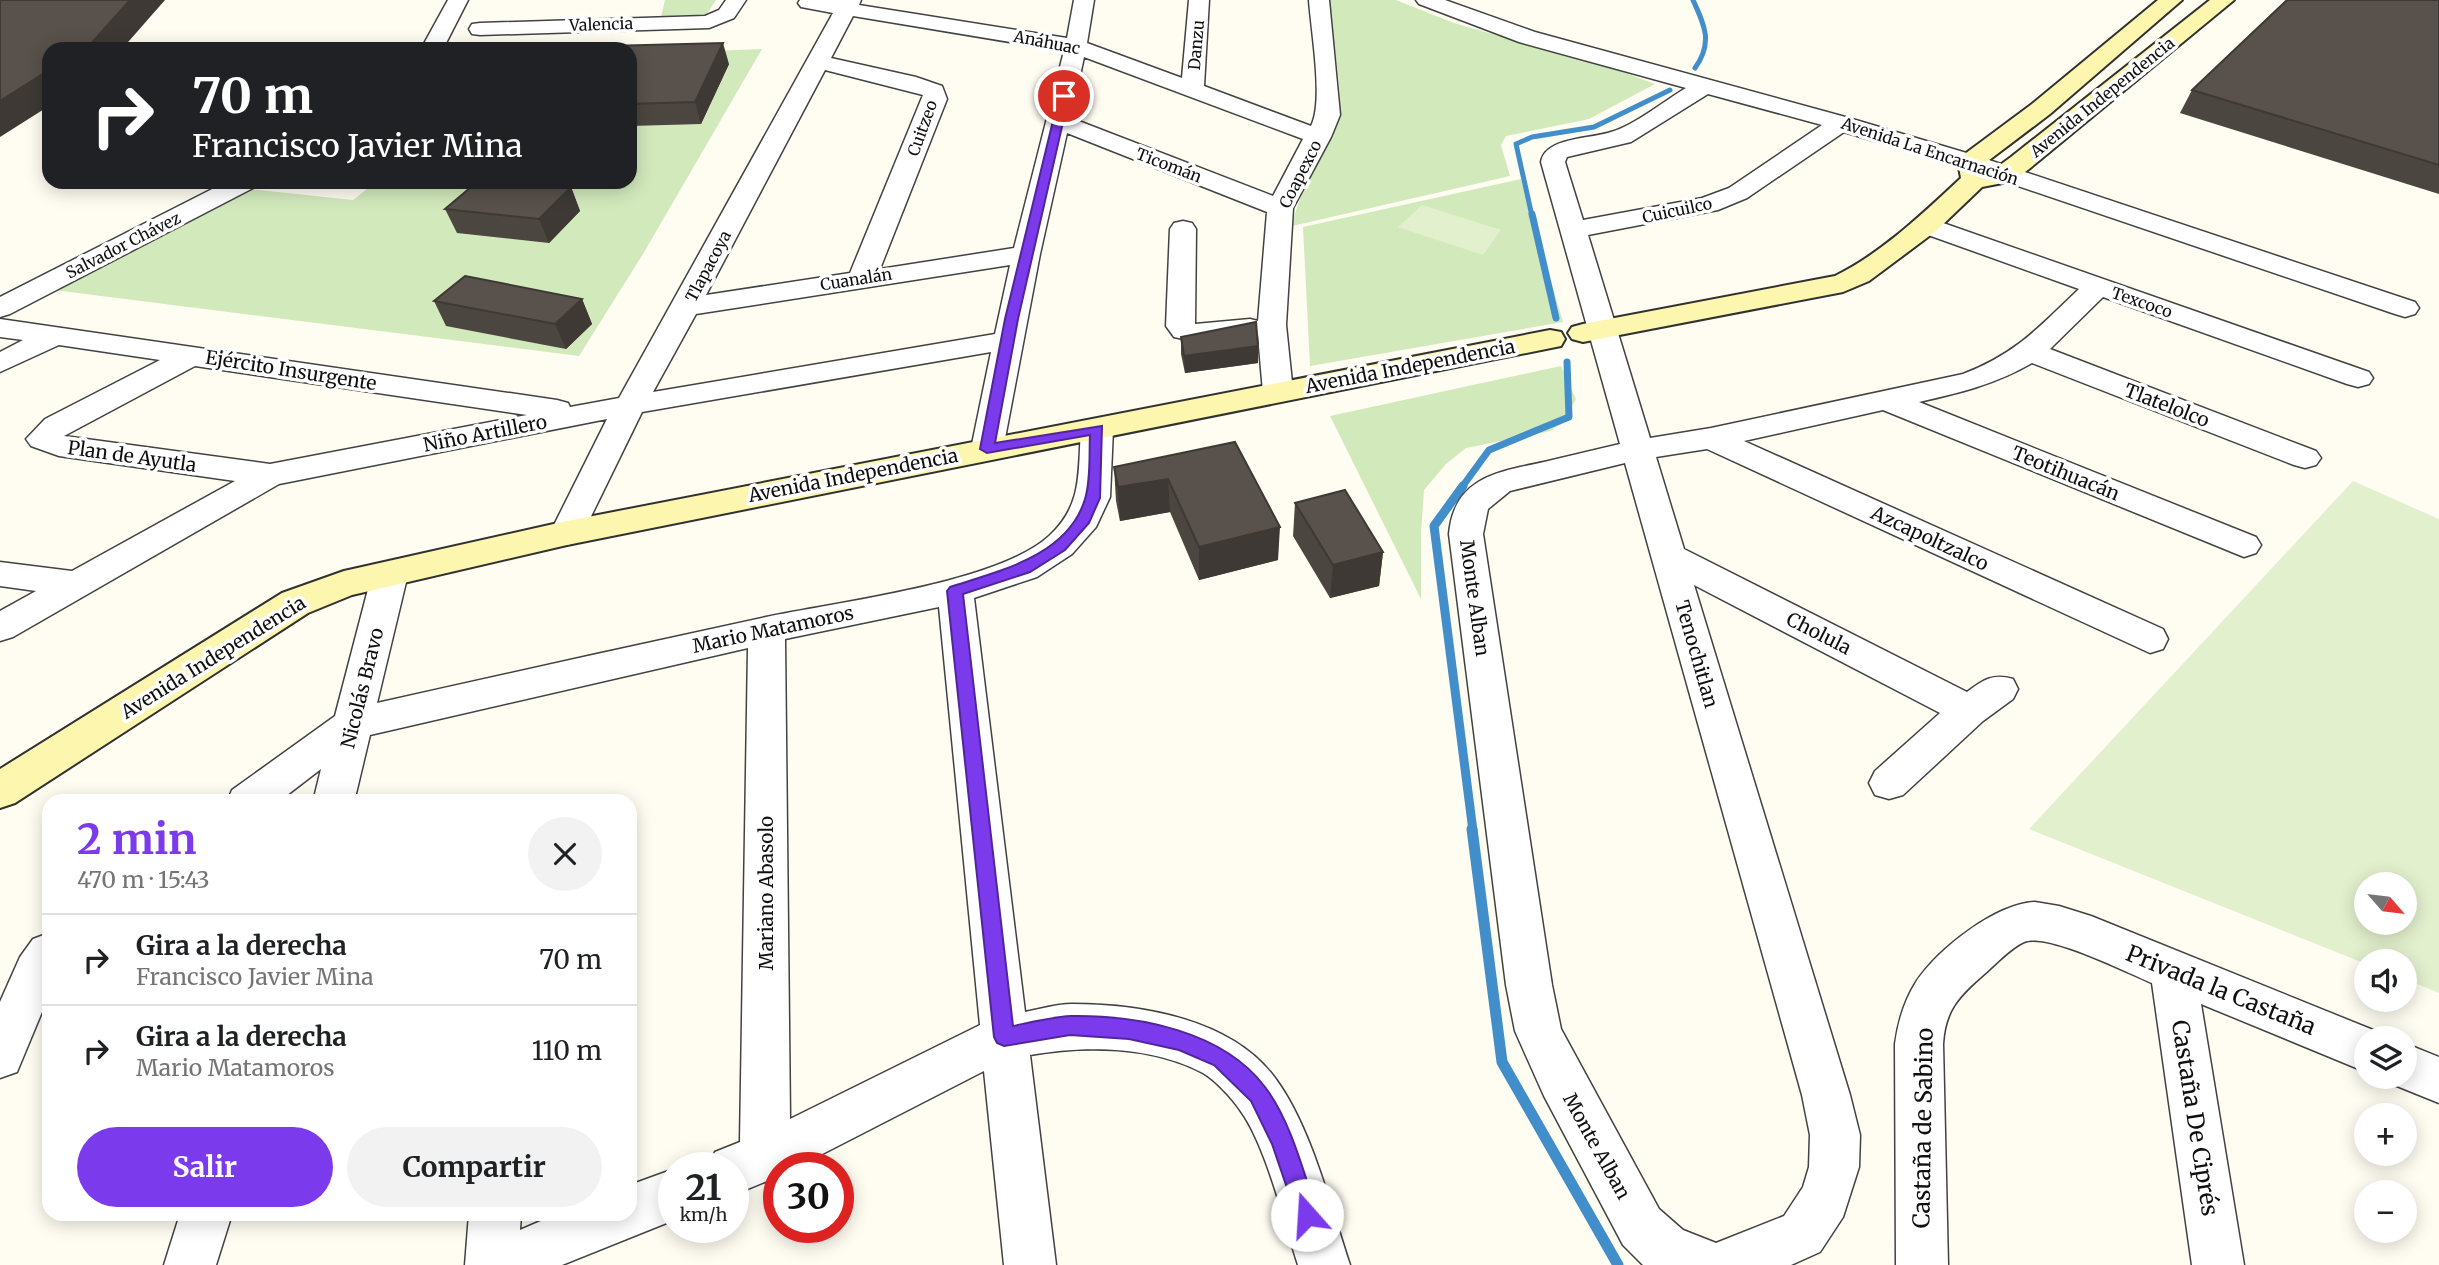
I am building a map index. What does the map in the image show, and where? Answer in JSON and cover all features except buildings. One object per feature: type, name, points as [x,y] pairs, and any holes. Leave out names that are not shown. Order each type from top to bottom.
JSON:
[{"type":"street","points":[[436,42],[458,0]]},
{"type":"street","points":[[642,23],[648,0]]},
{"type":"street","name":"Valencia","points":[[480,29],[531,18],[642,23],[709,22],[727,14],[736,0]]},
{"type":"street","points":[[987,449],[1007,341],[1076,46],[1084,0]]},
{"type":"street","name":"Danzu","points":[[1192,89],[1199,0]]},
{"type":"street","name":"Coapexco","points":[[1278,392],[1272,325],[1280,208],[1328,115],[1319,0]]},
{"type":"street","name":"Avenida La Encarnación","points":[[1426,0],[1527,37],[1841,123],[1972,171]]},
{"type":"street","name":"Avenida Independencia","points":[[0,791],[295,603],[344,584],[567,533],[1843,283],[1859,275],[1926,225],[1972,171],[2171,0]]},
{"type":"street","name":"Avenida Independencia","points":[[1972,171],[2004,175],[2223,0]]},
{"type":"street","name":"Anáhuac","points":[[808,3],[848,4],[1076,46],[1319,137]]},
{"type":"street","name":"Tlapacoya","points":[[567,533],[630,405],[686,307],[848,4]]},
{"type":"street","name":"Cuitzeo","points":[[817,61],[908,82],[934,91],[935,99],[862,278]]},
{"type":"street","name":"Tenochitlan","points":[[1689,82],[1622,137],[1558,152],[1553,162],[1574,230],[1579,333],[1639,450],[1826,1095],[1835,1135],[1834,1167],[1825,1199],[1802,1234],[1728,1265]]},
{"type":"street","name":"Ticomán","points":[[1058,121],[1280,208]]},
{"type":"street","name":"Cuicuilco","points":[[1574,230],[1709,205],[1738,193],[1841,123]]},
{"type":"street","name":"Avenida La Encarnación","points":[[2004,175],[2406,308]]},
{"type":"street","name":"Salvador Chávez","points":[[0,308],[232,189]]},
{"type":"street","name":"Texcoco","points":[[1926,225],[2358,378]]},
{"type":"street","points":[[1183,229],[1178,319],[1184,331],[1202,334],[1272,325]]},
{"type":"street","name":"Cuanalán","points":[[686,307],[1026,254]]},
{"type":"street","name":"Monte Alban","points":[[1685,1257],[1641,1227],[1560,1080],[1538,1031],[1529,985],[1466,534],[1466,517],[1471,504],[1480,494],[1499,483],[1639,450],[1711,438],[1971,381],[1997,371],[2030,352],[2098,286]]},
{"type":"street","name":"Ejército Insurgente","points":[[0,328],[582,414]]},
{"type":"street","points":[[0,363],[53,337]]},
{"type":"street","name":"Niño Artillero","points":[[0,628],[270,475],[630,405],[1007,341]]},
{"type":"street","name":"Tlatelolco","points":[[2030,352],[2305,458]]},
{"type":"street","name":"Plan de Ayutla","points":[[193,355],[56,426],[42,439],[60,446],[270,475]]},
{"type":"street","name":"Teotihuacán","points":[[1889,401],[2244,545]]},
{"type":"street","name":"Mario Matamoros","points":[[354,723],[767,630],[955,591],[1025,568],[1060,546],[1084,519],[1093,498],[1097,429]]},
{"type":"street","name":"Azcapoltzalco","points":[[1711,438],[2150,639]]},
{"type":"street","name":"Cholula","points":[[1668,556],[1984,699],[1889,783]]},
{"type":"street","points":[[0,574],[75,584]]},
{"type":"street","name":"Nicolás Bravo","points":[[335,794],[390,574]]},
{"type":"street","points":[[955,591],[1030,1265]]},
{"type":"street","name":"Mariano Abasolo","points":[[749,1163],[767,630]]},
{"type":"street","points":[[258,794],[354,723]]},
{"type":"street","name":"Castaña de Sabino","points":[[1922,1265],[1919,1044],[1921,1025],[1928,1005],[1940,987],[2011,926],[2037,920],[2075,930]]},
{"type":"street","name":"Privada la Castaña","points":[[2075,930],[2354,1045]]},
{"type":"street","points":[[0,1056],[42,963]]},
{"type":"street","name":"Castaña De Ciprés","points":[[2173,971],[2218,1265]]},
{"type":"street","points":[[749,1163],[1004,1037],[1070,1026],[1129,1030],[1181,1041],[1222,1058],[1258,1094],[1282,1140],[1324,1265]]},
{"type":"street","points":[[2417,1071],[2439,1080]]},
{"type":"street","points":[[637,1208],[658,1200]]},
{"type":"street","points":[[190,1265],[204,1221]]},
{"type":"street","points":[[491,1265],[494,1221]]},
{"type":"street","points":[[498,1265],[605,1221]]},
{"type":"green space","points":[[665,0],[716,0],[706,15],[661,17]]},
{"type":"green space","points":[[1327,0],[1396,0],[1454,23],[1609,67],[1655,84],[1589,119],[1506,136],[1501,145],[1510,176],[1292,226],[1301,197],[1339,112],[1338,75]]},
{"type":"green space","points":[[762,49],[643,254],[579,356],[54,290],[250,189],[353,200],[367,189],[637,189],[637,54]]},
{"type":"green space","points":[[1521,179],[1563,322],[1310,366],[1303,227]]},
{"type":"green space","points":[[1422,205],[1501,230],[1483,255],[1398,227]]},
{"type":"green space","points":[[1561,366],[1576,399],[1565,419],[1551,431],[1466,448],[1446,464],[1424,490],[1421,599],[1330,416]]},
{"type":"green space","points":[[2353,481],[2439,519],[2439,993],[2417,984],[2417,949],[2354,949],[2354,959],[2029,829]]},
{"type":"waterway","points":[[1693,0],[1705,34],[1704,50],[1695,68]]},
{"type":"waterway","points":[[1532,216],[1516,144],[1532,137],[1594,127],[1670,90]]},
{"type":"waterway","points":[[1532,214],[1556,318]]},
{"type":"waterway","points":[[1462,487],[1489,450],[1569,417],[1567,362]]},
{"type":"waterway","points":[[1463,486],[1434,526],[1473,831]]},
{"type":"waterway","points":[[1472,829],[1502,1062],[1618,1265]]},
{"type":"route","points":[[1064,96],[1011,319],[987,449],[1097,429],[1093,498],[1084,519],[1060,546],[1025,568],[955,591],[1004,1037],[1070,1026],[1129,1030],[1181,1041],[1222,1058],[1258,1094],[1282,1140],[1307,1215]]}]
